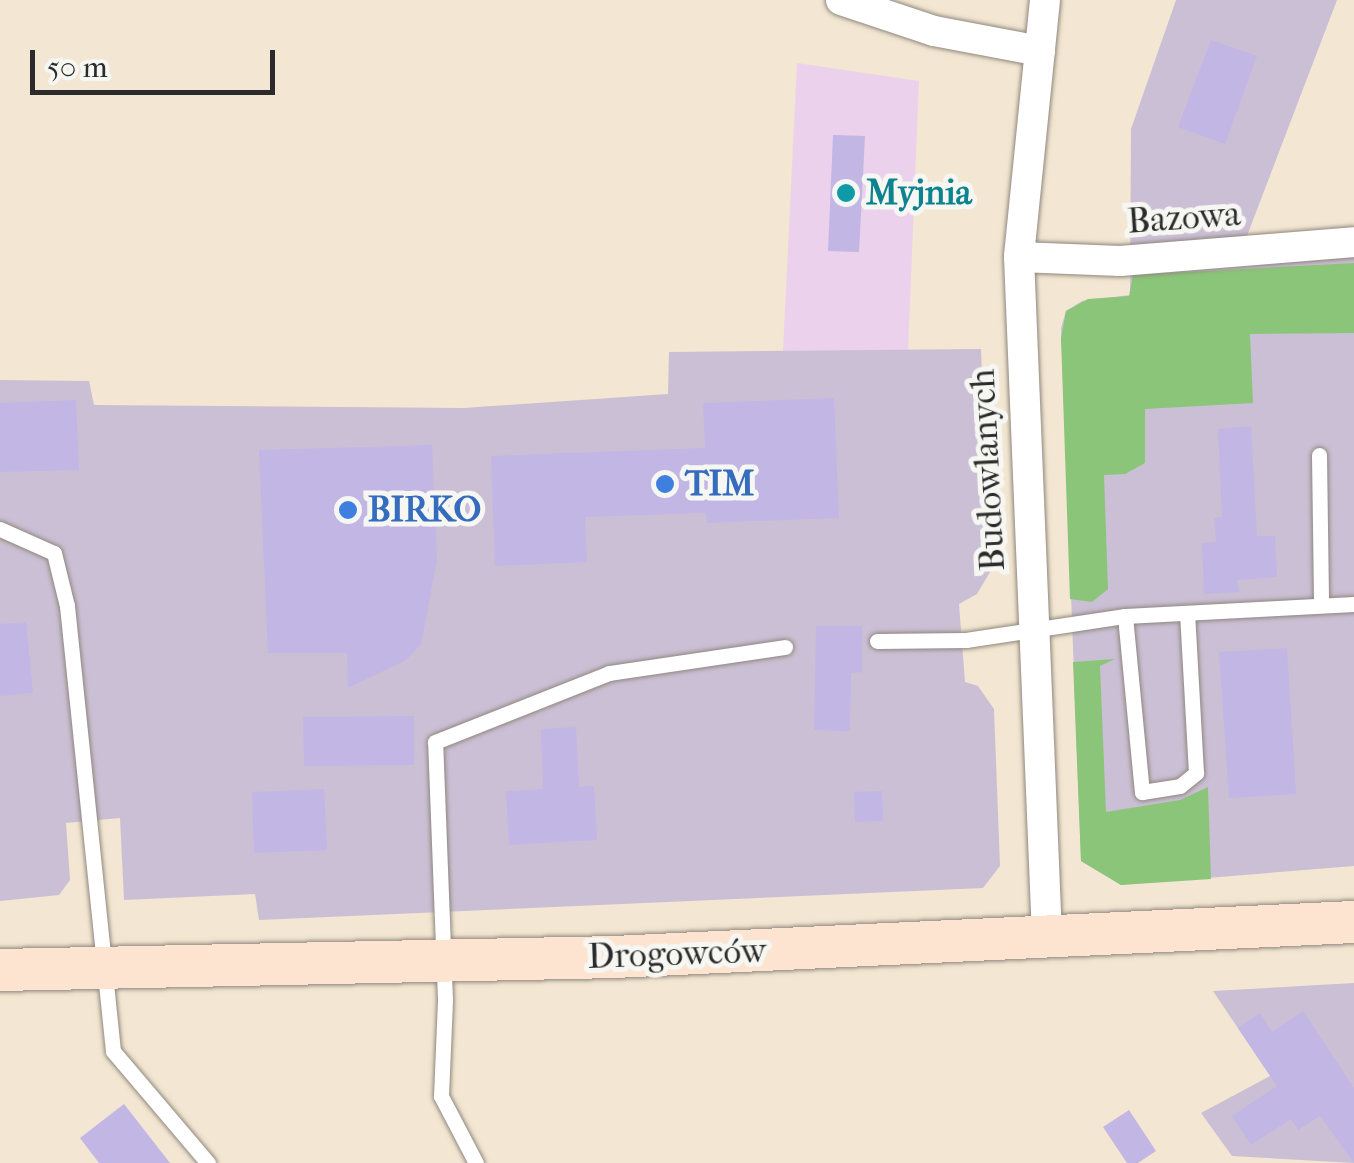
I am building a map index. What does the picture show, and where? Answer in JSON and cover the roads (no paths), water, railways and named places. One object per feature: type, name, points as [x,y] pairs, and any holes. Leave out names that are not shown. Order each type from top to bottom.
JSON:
[{"type":"main road","name":"Drogowców","points":[[0,970],[443,960],[1354,922]]},
{"type":"street","points":[[841,0],[934,31],[1040,51]]},
{"type":"street","name":"Budowlanych","points":[[1046,0],[1019,257],[1047,937]]},
{"type":"street","name":"Bazowa","points":[[1019,257],[1120,261],[1354,242]]},
{"type":"lane","points":[[1320,455],[1321,606]]},
{"type":"lane","points":[[0,529],[54,553],[67,606],[113,1051],[208,1163]]},
{"type":"lane","points":[[877,641],[966,640],[1125,616],[1354,604]]},
{"type":"lane","points":[[1125,616],[1142,792],[1180,786],[1196,772],[1187,613]]},
{"type":"lane","points":[[476,1163],[441,1096],[443,960],[436,742],[609,673],[785,647]]},
{"type":"place","name":"Myjnia","points":[[846,193]]},
{"type":"place","name":"TIM","points":[[665,484]]},
{"type":"place","name":"BIRKO","points":[[348,510]]}]
